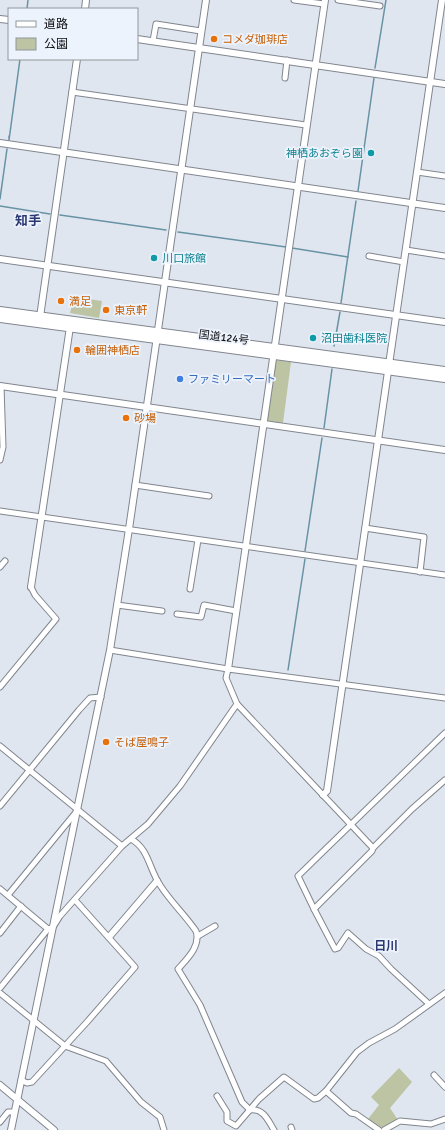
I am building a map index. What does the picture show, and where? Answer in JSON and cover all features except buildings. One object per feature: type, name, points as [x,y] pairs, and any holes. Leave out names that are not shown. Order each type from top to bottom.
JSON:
[{"type":"highway","name":"国道124号","points":[[0,311],[157,335],[389,367],[445,378]]},
{"type":"highway","name":"国道124号","points":[[0,318],[70,327],[157,335]]},
{"type":"highway","name":"国道124号","points":[[389,367],[445,371]]},
{"type":"street","points":[[11,1130],[34,1020],[50,928],[78,810],[118,605],[206,0]]},
{"type":"street","points":[[294,0],[325,2],[226,678],[237,704],[352,824],[373,848]]},
{"type":"street","points":[[338,0],[380,6]]},
{"type":"street","points":[[323,795],[327,790],[343,684],[430,82],[442,22],[442,0]]},
{"type":"street","points":[[153,41],[156,24],[201,31]]},
{"type":"street","points":[[138,39],[445,84]]},
{"type":"street","points":[[40,317],[77,60]]},
{"type":"street","points":[[284,78],[287,60]]},
{"type":"street","points":[[72,92],[190,110],[306,125]]},
{"type":"street","points":[[0,143],[445,208]]},
{"type":"street","points":[[417,172],[445,176]]},
{"type":"street","points":[[406,250],[445,256]]},
{"type":"street","points":[[369,256],[404,262]]},
{"type":"street","points":[[0,259],[445,322]]},
{"type":"street","points":[[0,687],[56,619],[35,595],[32,587],[70,327]]},
{"type":"street","points":[[0,460],[3,447],[1,386],[445,450]]},
{"type":"street","points":[[135,485],[209,496]]},
{"type":"street","points":[[0,511],[445,575]]},
{"type":"street","points":[[365,528],[424,537],[420,572]]},
{"type":"street","points":[[190,588],[198,540]]},
{"type":"street","points":[[0,567],[5,561]]},
{"type":"street","points":[[118,605],[162,611]]},
{"type":"street","points":[[177,614],[201,617],[204,605],[236,611]]},
{"type":"street","points":[[110,650],[228,669],[445,698]]},
{"type":"street","points":[[0,806],[90,698],[101,697]]},
{"type":"street","points":[[0,988],[60,916],[122,846],[148,824],[180,786],[237,704]]},
{"type":"street","points":[[429,1004],[391,970],[379,956],[366,949],[348,933],[338,948],[335,949],[298,876],[445,733]]},
{"type":"street","points":[[0,746],[122,846]]},
{"type":"street","points":[[314,909],[412,809],[445,780]]},
{"type":"street","points":[[8,895],[78,810]]},
{"type":"street","points":[[131,839],[139,844],[147,855],[157,881],[171,900],[181,910],[198,936]]},
{"type":"street","points":[[109,937],[157,881]]},
{"type":"street","points":[[0,888],[50,928]]},
{"type":"street","points":[[21,1080],[27,1083],[32,1082],[135,967],[75,900]]},
{"type":"street","points":[[0,933],[21,906]]},
{"type":"street","points":[[214,926],[198,936],[194,950],[178,968],[200,1005],[238,1096],[250,1110]]},
{"type":"street","points":[[0,993],[65,1046],[106,1061],[141,1102],[160,1117],[164,1130]]},
{"type":"street","points":[[217,1096],[227,1112],[227,1121],[236,1128],[271,1086],[284,1077],[314,1099],[318,1098],[326,1091],[363,1048],[395,1029],[445,993]]},
{"type":"street","points":[[434,1075],[445,1087]]},
{"type":"street","points":[[0,1085],[54,1130]]},
{"type":"street","points":[[326,1091],[351,1113],[356,1114],[379,1130]]},
{"type":"street","points":[[250,1110],[254,1109],[262,1112],[274,1130]]},
{"type":"street","points":[[0,1122],[8,1112],[14,1112]]},
{"type":"street","points":[[384,1130],[400,1121],[430,1124],[445,1120]]},
{"type":"green space","points":[[74,297],[102,301],[99,318],[70,313]]},
{"type":"green space","points":[[275,360],[291,362],[283,423],[267,421]]},
{"type":"green space","points":[[399,1068],[412,1082],[390,1108],[398,1120],[384,1129],[380,1127],[379,1129],[368,1119],[379,1105],[371,1097]]},
{"type":"waterway","points":[[27,8],[28,0]]},
{"type":"waterway","points":[[375,68],[386,0]]},
{"type":"waterway","points":[[9,136],[9,140],[20,60]]},
{"type":"waterway","points":[[358,191],[374,78]]},
{"type":"waterway","points":[[0,199],[7,149]]},
{"type":"waterway","points":[[341,303],[356,201]]},
{"type":"waterway","points":[[0,206],[50,214]]},
{"type":"waterway","points":[[60,215],[166,230]]},
{"type":"waterway","points":[[178,232],[286,247]]},
{"type":"waterway","points":[[292,248],[348,257]]},
{"type":"waterway","points":[[334,346],[340,312]]},
{"type":"waterway","points":[[324,428],[332,369]]},
{"type":"waterway","points":[[305,551],[322,438]]},
{"type":"waterway","points":[[288,670],[305,559]]},
{"type":"place","name":"コメダ珈琲店","points":[[214,39]]},
{"type":"place","name":"神栖あおぞら園","points":[[371,153]]},
{"type":"place","name":"川口旅館","points":[[154,258]]},
{"type":"place","name":"満足","points":[[61,301]]},
{"type":"place","name":"東京軒","points":[[106,310]]},
{"type":"place","name":"沼田歯科医院","points":[[313,338]]},
{"type":"place","name":"輪囲神栖店","points":[[77,350]]},
{"type":"place","name":"ファミリーマート","points":[[180,379]]},
{"type":"place","name":"砂場","points":[[126,418]]},
{"type":"place","name":"そば屋鳴子","points":[[106,742]]},
{"type":"district","name":"知手","points":[[28,220]]},
{"type":"district","name":"日川","points":[[386,946]]}]
